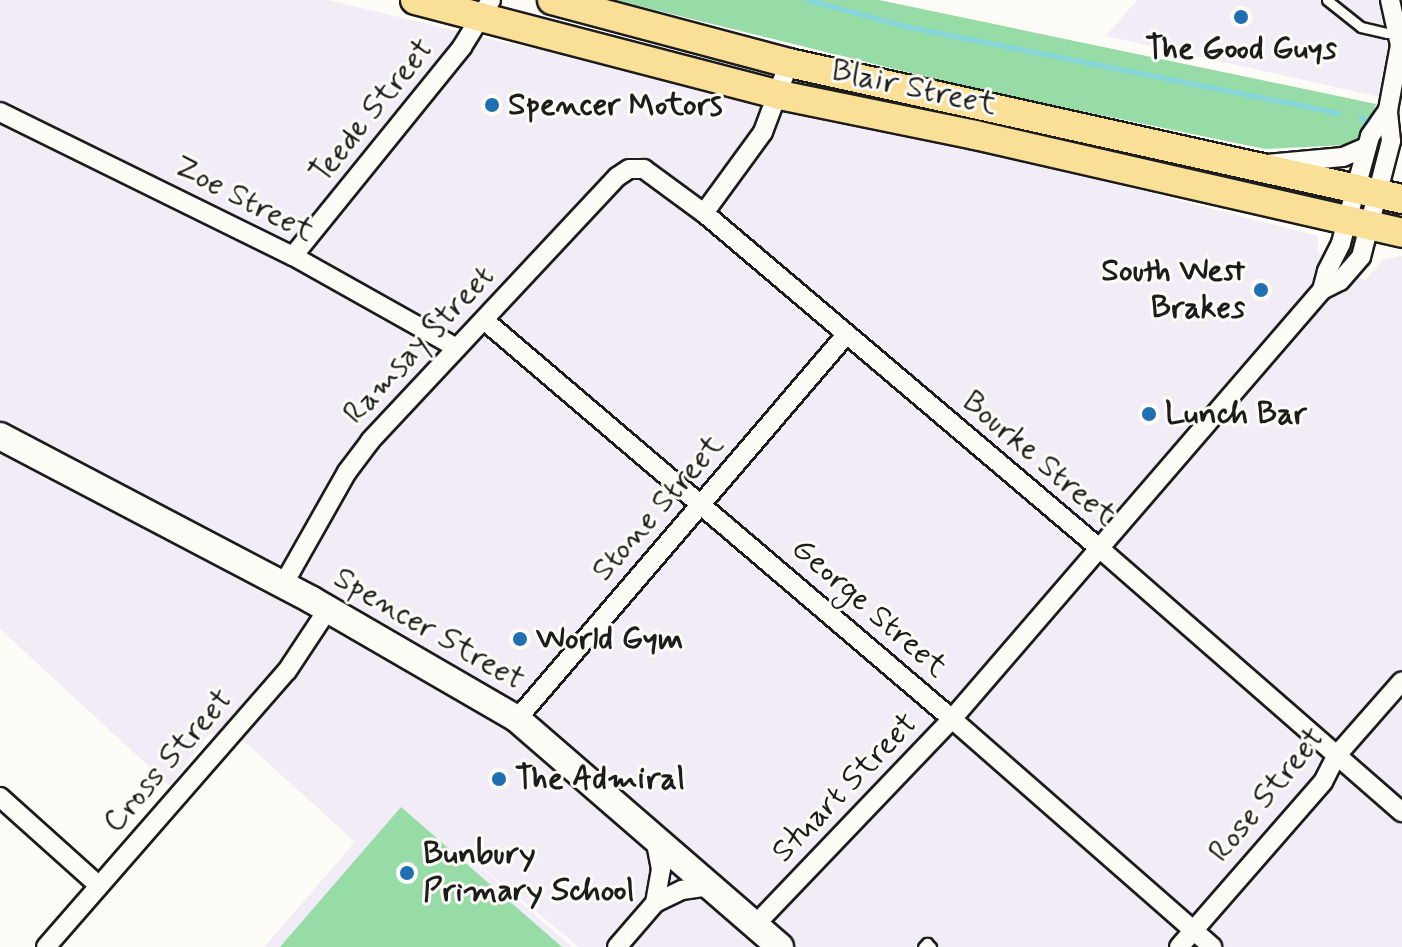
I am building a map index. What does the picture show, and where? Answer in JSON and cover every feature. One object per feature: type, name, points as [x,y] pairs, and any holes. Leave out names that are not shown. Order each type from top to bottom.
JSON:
[{"type":"main road","name":"Blair Street","points":[[415,0],[486,8],[780,95],[975,135],[1402,233]]},
{"type":"main road","name":"Blair Street","points":[[552,0],[789,63],[1380,195]]},
{"type":"main road","name":"Spencer Street","points":[[0,436],[328,609],[517,719],[780,947]]},
{"type":"street","points":[[1380,195],[1391,141],[1388,110],[1400,45],[1390,0]]},
{"type":"street","name":"Teede Street","points":[[293,256],[462,47],[486,8]]},
{"type":"street","points":[[704,213],[756,143],[780,95],[789,63]]},
{"type":"street","points":[[1388,110],[1402,127]]},
{"type":"street","points":[[1380,195],[1367,147],[1370,136],[1388,110]]},
{"type":"street","name":"Zoe Street","points":[[0,112],[293,256],[457,348]]},
{"type":"street","points":[[1256,167],[1290,160],[1343,157],[1367,147]]},
{"type":"street","name":"Bourke Street","points":[[629,169],[651,172],[704,213],[845,336],[1099,548],[1402,812]]},
{"type":"street","name":"Ramsay Street","points":[[283,585],[358,455],[617,177],[629,169]]},
{"type":"street","name":"Stuart Street","points":[[755,925],[952,719],[1322,290],[1340,281],[1361,257],[1359,223],[1380,195]]},
{"type":"street","name":"George Street","points":[[484,320],[952,719],[1212,947]]},
{"type":"street","name":"Stone Street","points":[[517,719],[845,336]]},
{"type":"street","name":"Cross Street","points":[[46,947],[287,671],[328,609]]},
{"type":"street","name":"Rose Street","points":[[1179,947],[1323,782],[1337,755],[1402,681]]},
{"type":"street","points":[[0,797],[98,885]]},
{"type":"street","points":[[655,838],[661,869],[655,903]]},
{"type":"street","points":[[617,947],[655,903],[682,890],[710,886]]},
{"type":"lane","points":[[1327,0],[1361,27],[1387,33],[1398,31]]},
{"type":"lane","points":[[923,947],[927,943],[931,947]]},
{"type":"shaded area","points":[[0,0],[328,0],[515,45],[725,84],[1318,236],[1318,253],[1365,280],[1383,260],[1402,256],[1402,947],[579,947],[462,851],[572,947],[264,947],[355,842],[244,741],[209,734],[170,786],[0,629]]},
{"type":"shaded area","points":[[1137,0],[1402,0],[1402,102],[1106,36]]},
{"type":"green space","points":[[615,0],[879,0],[1376,104],[1365,135],[1345,145],[1265,149],[984,91]]},
{"type":"green space","name":"Bunbury Primary School","points":[[401,807],[562,947],[280,947]]},
{"type":"waterway","points":[[808,0],[909,27],[1338,113]]},
{"type":"waterway","points":[[1360,118],[1376,121]]},
{"type":"place","name":"The Good Guys","points":[[1241,17]]},
{"type":"place","name":"Spencer Motors","points":[[492,105]]},
{"type":"place","name":"South West Brakes","points":[[1261,290]]},
{"type":"place","name":"Lunch Bar","points":[[1149,414]]},
{"type":"place","name":"World Gym","points":[[520,639]]},
{"type":"place","name":"The Admiral","points":[[499,779]]},
{"type":"place","name":"Bunbury Primary School","points":[[407,873]]}]
